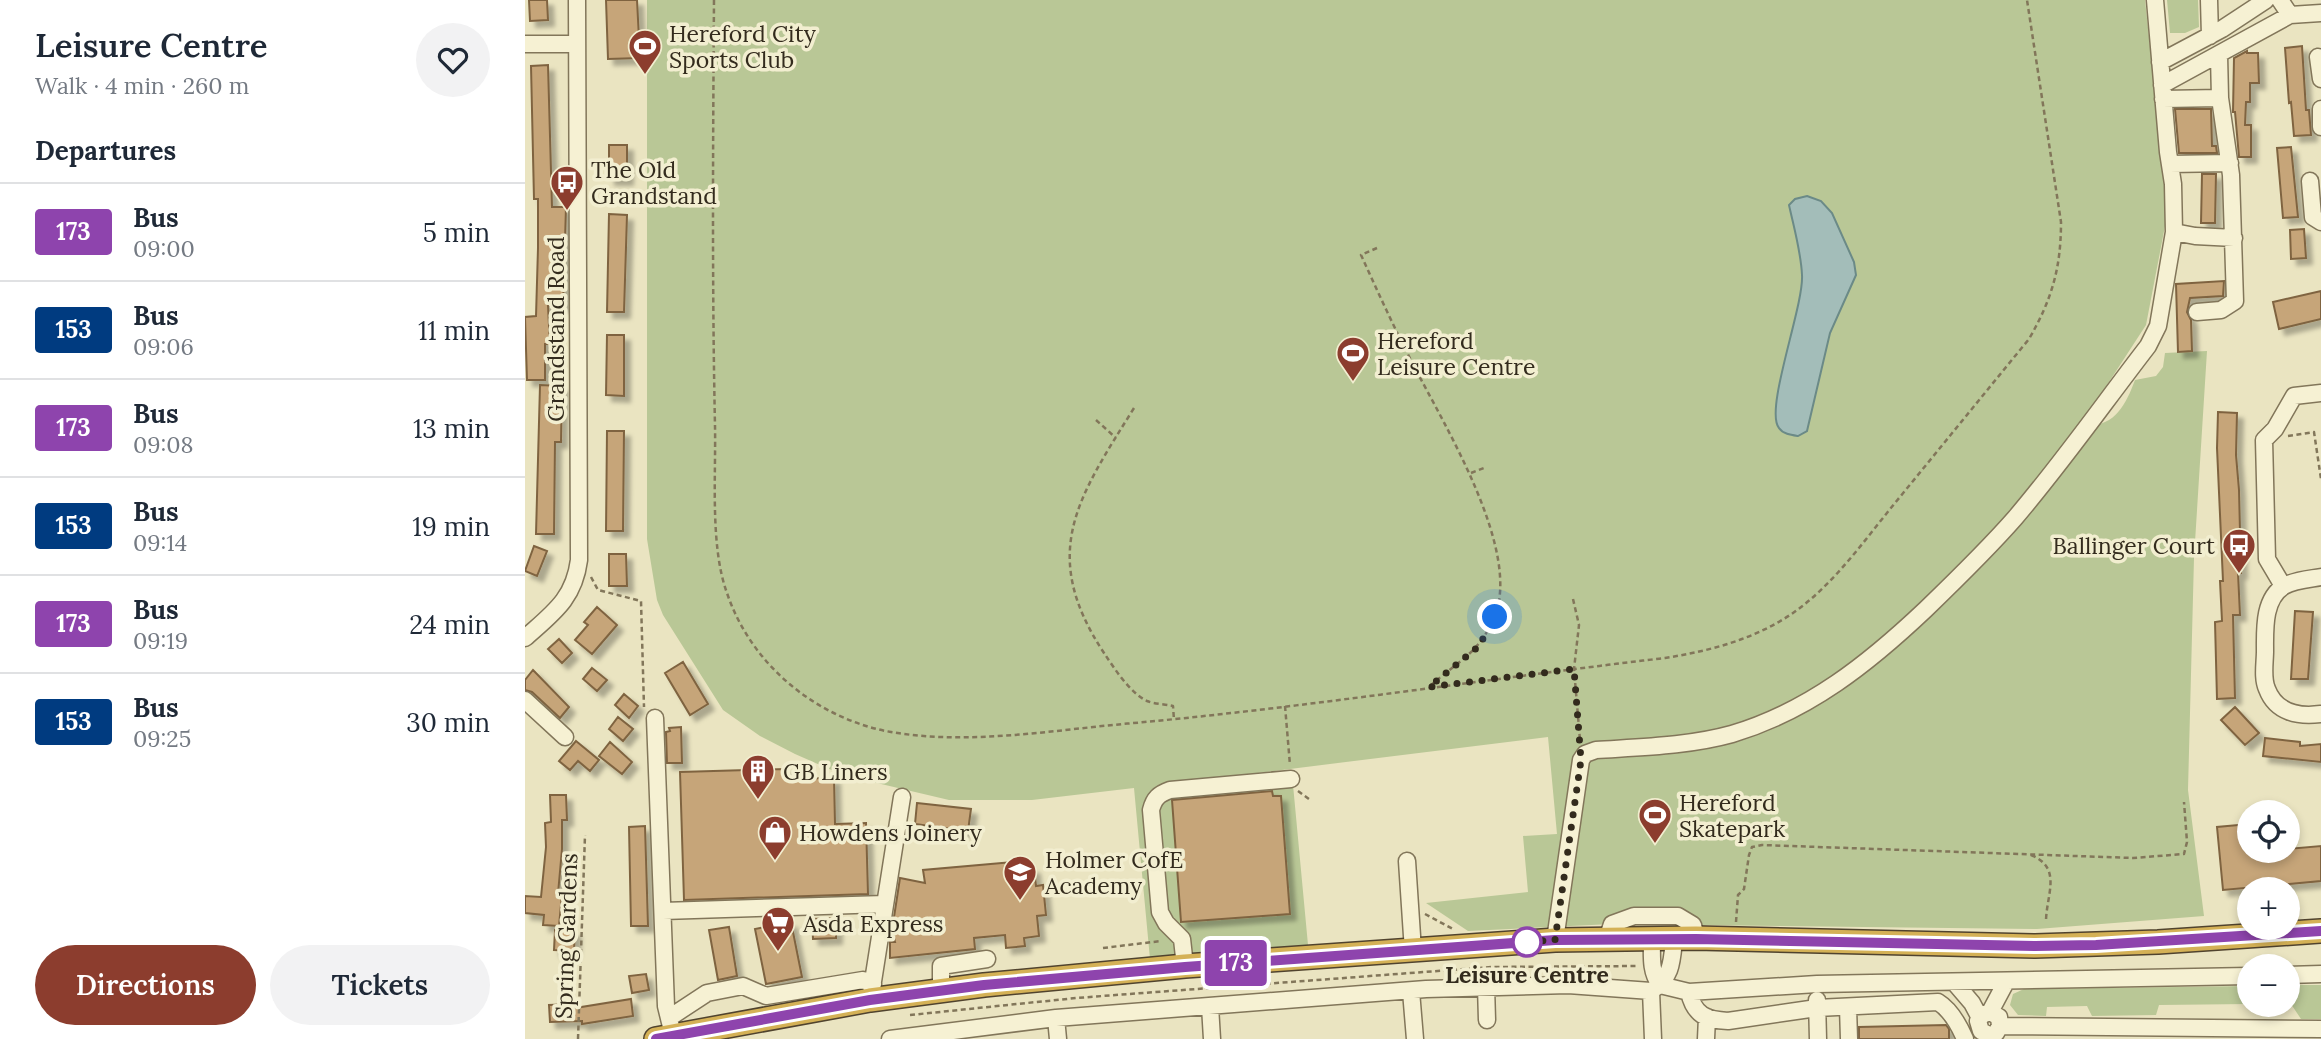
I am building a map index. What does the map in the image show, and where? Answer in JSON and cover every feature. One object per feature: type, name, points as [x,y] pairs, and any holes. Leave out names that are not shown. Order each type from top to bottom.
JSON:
[{"type":"highway","points":[[668,1033],[871,992],[941,990],[1185,967],[1555,940],[1735,939],[2035,946],[2321,931]]},
{"type":"street","name":"Grandstand Road","points":[[525,638],[565,600],[573,587],[579,560],[577,0]]},
{"type":"street","points":[[1555,940],[1581,760],[1585,754],[1596,750],[1689,742],[1731,734],[1787,713],[1828,691],[1886,647],[1954,582],[2015,518],[2148,346],[2158,326],[2174,232],[2173,184],[2155,0]]},
{"type":"street","points":[[2209,0],[2210,36]]},
{"type":"street","points":[[2160,62],[2210,36],[2266,0]]},
{"type":"street","points":[[2280,0],[2290,15]]},
{"type":"street","points":[[2163,92],[2219,55],[2290,15],[2321,13]]},
{"type":"street","points":[[525,44],[577,44]]},
{"type":"street","points":[[2197,312],[2221,310],[2235,301],[2230,163],[2220,98],[2219,55]]},
{"type":"street","points":[[2318,57],[2321,79]]},
{"type":"street","points":[[2163,92],[2220,98]]},
{"type":"street","points":[[2321,109],[2321,127]]},
{"type":"street","points":[[2170,164],[2230,163]]},
{"type":"street","points":[[2310,181],[2313,217],[2321,222]]},
{"type":"street","points":[[2174,232],[2234,238]]},
{"type":"street","points":[[2283,586],[2267,559],[2264,440],[2276,429],[2294,396],[2321,393]]},
{"type":"street","points":[[2321,577],[2283,586],[2272,601],[2265,618],[2267,689],[2274,700],[2293,714],[2321,714]]},
{"type":"street","points":[[525,700],[565,737]]},
{"type":"street","points":[[650,714],[668,1033]]},
{"type":"street","points":[[1185,967],[1182,939],[1166,923],[1160,912],[1151,810],[1153,801],[1170,789],[1291,779]]},
{"type":"street","points":[[871,992],[902,797]]},
{"type":"street","points":[[1407,861],[1413,950]]},
{"type":"street","points":[[663,911],[885,904]]},
{"type":"street","points":[[1607,939],[1612,924],[1634,916],[1678,916],[1693,925],[1674,939],[1671,970],[1655,988],[1653,1039]]},
{"type":"street","points":[[941,990],[941,966],[987,959]]},
{"type":"street","points":[[2300,975],[2321,974]]},
{"type":"street","points":[[890,1039],[1056,1018],[1486,986],[1568,985],[1689,992],[1817,984],[2237,976]]},
{"type":"street","points":[[668,1033],[707,993],[743,986],[766,996],[863,980],[871,992]]},
{"type":"street","points":[[1954,982],[1972,1003],[1987,1028]]},
{"type":"street","points":[[1987,1028],[2007,982]]},
{"type":"street","points":[[1817,984],[1818,1039]]},
{"type":"street","points":[[1486,986],[1487,1020]]},
{"type":"street","points":[[1411,991],[1415,1039]]},
{"type":"street","points":[[1689,992],[1697,1012],[1728,1021],[1817,1008],[1938,1002],[1957,1022],[1965,1039]]},
{"type":"street","points":[[1210,1006],[1212,1039]]},
{"type":"street","points":[[1848,1007],[1849,1039]]},
{"type":"street","points":[[1706,1039],[1707,1017]]},
{"type":"street","points":[[1056,1018],[1058,1039]]},
{"type":"street","points":[[1987,1028],[2142,1033],[2317,1032]]},
{"type":"path","points":[[714,0],[712,178],[717,527],[719,565],[726,592],[739,623],[761,655],[786,682],[817,704],[850,720],[889,732],[973,738],[1174,720],[1701,652],[1732,644],[1789,615],[1831,580],[2029,339],[2045,311],[2056,278],[2061,249],[2061,222],[2027,0]]},
{"type":"path","points":[[1377,248],[1361,256],[1413,365],[1470,473],[1490,529],[1497,562],[1500,593],[1495,617],[1479,646],[1429,687]]},
{"type":"path","points":[[1134,408],[1083,495],[1073,525],[1069,554],[1071,584],[1081,614],[1120,677],[1146,700],[1173,706],[1174,720]]},
{"type":"path","points":[[1096,420],[1116,438]]},
{"type":"path","points":[[2264,440],[2314,432],[2321,480]]},
{"type":"path","points":[[1470,473],[1484,468]]},
{"type":"path","points":[[579,560],[598,590],[641,601],[650,714]]},
{"type":"path","points":[[1573,599],[1579,625],[1574,669],[1581,760]]},
{"type":"path","points":[[1497,605],[1506,608]]},
{"type":"path","points":[[1285,706],[1291,779],[1296,790],[1309,799]]},
{"type":"path","points":[[1735,939],[1738,895],[1744,889],[1752,848],[1762,845],[2133,858],[2184,854],[2187,842],[2184,802]]},
{"type":"path","name":"Spring Gardens","points":[[578,1039],[585,835]]},
{"type":"path","points":[[2028,854],[2043,860],[2050,870],[2046,922]]},
{"type":"path","points":[[1410,905],[1459,932]]},
{"type":"path","points":[[1103,948],[1157,943],[1176,931]]},
{"type":"green space","name":"Hereford Leisure Centre","points":[[647,0],[2145,0],[2166,194],[2165,226],[2146,325],[2081,425],[2110,420],[2127,399],[2135,380],[2156,376],[2163,367],[2165,353],[2207,351],[2194,558],[2188,790],[2204,916],[2037,929],[1612,924],[1468,931],[1426,903],[1528,892],[1523,836],[1557,834],[1548,737],[1168,784],[1292,774],[1308,945],[1150,959],[1134,788],[1032,800],[949,800],[843,775],[760,736],[723,710],[663,615],[657,600],[647,539]]},
{"type":"green space","points":[[2167,0],[2198,0],[2199,27],[2185,33],[2170,33]]},
{"type":"green space","points":[[2300,985],[2321,985],[2321,1019],[2301,1019]]},
{"type":"green space","points":[[2237,986],[2237,1004],[2159,1005],[2156,1015],[2092,1016],[2087,1006],[2047,1007],[2046,1016],[2018,1015],[2010,1005],[2013,994],[2024,989]]},
{"type":"water","points":[[1807,196],[1821,201],[1832,213],[1854,262],[1856,275],[1830,333],[1807,431],[1798,436],[1781,430],[1776,418],[1780,380],[1802,275],[1789,205],[1795,199]]},
{"type":"building","points":[[529,0],[547,0],[548,20],[530,21]]},
{"type":"building","points":[[606,0],[637,0],[640,58],[608,59]]},
{"type":"building","points":[[2302,46],[2306,110],[2309,110],[2311,135],[2294,136],[2285,48]]},
{"type":"building","points":[[2247,51],[2258,53],[2259,83],[2250,83],[2250,102],[2246,102],[2245,125],[2251,125],[2251,157],[2239,157],[2233,112],[2234,58]]},
{"type":"building","points":[[548,65],[552,207],[566,207],[563,306],[548,306],[550,344],[545,344],[545,380],[527,380],[525,317],[536,316],[538,248],[538,199],[534,199],[531,66]]},
{"type":"building","points":[[2175,109],[2211,109],[2212,146],[2216,146],[2217,153],[2179,153]]},
{"type":"building","points":[[609,145],[627,145],[627,179],[609,179]]},
{"type":"building","points":[[2291,147],[2298,217],[2283,218],[2277,148]]},
{"type":"building","points":[[2202,174],[2216,174],[2215,223],[2201,223]]},
{"type":"building","points":[[609,214],[627,215],[624,312],[607,312]]},
{"type":"building","points":[[2304,229],[2306,258],[2291,259],[2290,230]]},
{"type":"building","points":[[2224,281],[2223,296],[2190,298],[2187,312],[2191,320],[2192,351],[2178,352],[2176,284]]},
{"type":"building","points":[[2321,291],[2321,319],[2279,329],[2273,302]]},
{"type":"building","points":[[607,335],[624,335],[624,396],[606,395]]},
{"type":"building","points":[[540,385],[562,386],[561,442],[555,442],[554,534],[536,534]]},
{"type":"building","points":[[2218,412],[2237,413],[2241,573],[2238,573],[2240,615],[2233,615],[2235,698],[2217,699],[2215,622],[2222,621],[2220,581],[2223,581]]},
{"type":"building","points":[[607,431],[624,431],[623,531],[606,531]]},
{"type":"building","points":[[534,546],[547,551],[537,576],[525,571]]},
{"type":"building","points":[[609,554],[626,554],[627,586],[609,586]]},
{"type":"building","points":[[597,607],[617,625],[592,654],[575,640],[588,625],[584,622]]},
{"type":"building","points":[[2295,611],[2313,612],[2308,679],[2291,679]]},
{"type":"building","points":[[559,639],[572,653],[562,663],[548,649]]},
{"type":"building","points":[[683,662],[708,704],[690,715],[665,673]]},
{"type":"building","points":[[592,668],[607,680],[597,691],[583,679]]},
{"type":"building","points":[[533,670],[569,707],[560,718],[532,692],[525,690],[525,680]]},
{"type":"building","points":[[624,694],[638,706],[629,718],[615,705]]},
{"type":"building","points":[[2235,707],[2259,733],[2245,745],[2221,720]]},
{"type":"building","points":[[618,717],[633,729],[623,741],[609,729]]},
{"type":"building","points":[[681,727],[682,763],[667,763],[666,732],[670,731],[669,728]]},
{"type":"building","points":[[2265,738],[2300,742],[2300,746],[2321,744],[2321,762],[2263,756]]},
{"type":"building","points":[[576,741],[599,760],[590,771],[578,761],[570,770],[559,761]]},
{"type":"building","points":[[610,742],[632,762],[622,774],[599,756]]},
{"type":"building","name":"Howdens Joinery","points":[[786,769],[787,779],[834,778],[835,824],[866,823],[868,894],[684,900],[680,772]]},
{"type":"building","points":[[1272,791],[1273,796],[1281,796],[1290,914],[1181,922],[1172,800]]},
{"type":"building","points":[[550,795],[566,795],[567,820],[562,820],[558,894],[562,894],[559,926],[543,925],[544,915],[525,913],[525,896],[541,897],[546,847],[545,823],[551,822]]},
{"type":"building","points":[[917,803],[971,809],[968,831],[915,824]]},
{"type":"building","points":[[2237,825],[2237,863],[2300,863],[2300,848],[2321,846],[2321,881],[2300,883],[2300,877],[2237,877],[2237,889],[2223,890],[2217,827]]},
{"type":"building","points":[[645,826],[648,926],[631,926],[629,827]]},
{"type":"building","points":[[1026,861],[1026,868],[1034,868],[1036,886],[1043,885],[1046,915],[1037,916],[1039,936],[1024,938],[1025,946],[1006,948],[1005,935],[974,938],[975,949],[890,958],[890,942],[895,942],[892,930],[900,878],[925,883],[923,870]]},
{"type":"building","points":[[836,918],[836,938],[813,939],[812,919]]},
{"type":"building","name":"Asda Express","points":[[791,922],[802,977],[766,984],[755,929]]},
{"type":"building","points":[[729,927],[737,976],[718,980],[709,930]]},
{"type":"building","points":[[555,930],[575,931],[574,951],[554,950]]},
{"type":"building","points":[[646,974],[649,990],[632,993],[629,976]]},
{"type":"building","points":[[631,999],[633,1016],[582,1024],[582,1021],[550,1022],[549,1005],[575,1004],[575,1008]]},
{"type":"building","points":[[1946,1025],[1949,1039],[1859,1039],[1859,1027]]},
{"type":"bus line","name":"173","points":[[656,1039],[870,1000],[984,985],[1185,967],[1555,940],[1696,939],[2035,946],[2158,942],[2321,931]]},
{"type":"place","name":"Hereford City Sports Club","points":[[645,76]]},
{"type":"place","name":"The Old Grandstand","points":[[567,212]]},
{"type":"place","name":"Hereford Leisure Centre","points":[[1353,383]]},
{"type":"place","name":"Ballinger Court","points":[[2239,575]]},
{"type":"place","name":"GB Liners","points":[[758,801]]},
{"type":"place","name":"Hereford Skatepark","points":[[1655,845]]},
{"type":"place","name":"Howdens Joinery","points":[[775,862]]},
{"type":"place","name":"Holmer CofE Academy","points":[[1020,902]]},
{"type":"place","name":"Leisure Centre","points":[[1527,942]]},
{"type":"place","name":"Asda Express","points":[[778,953]]},
{"type":"route","points":[[1495,617],[1479,646],[1429,687],[1574,669],[1581,760],[1555,940],[1527,942]]}]
